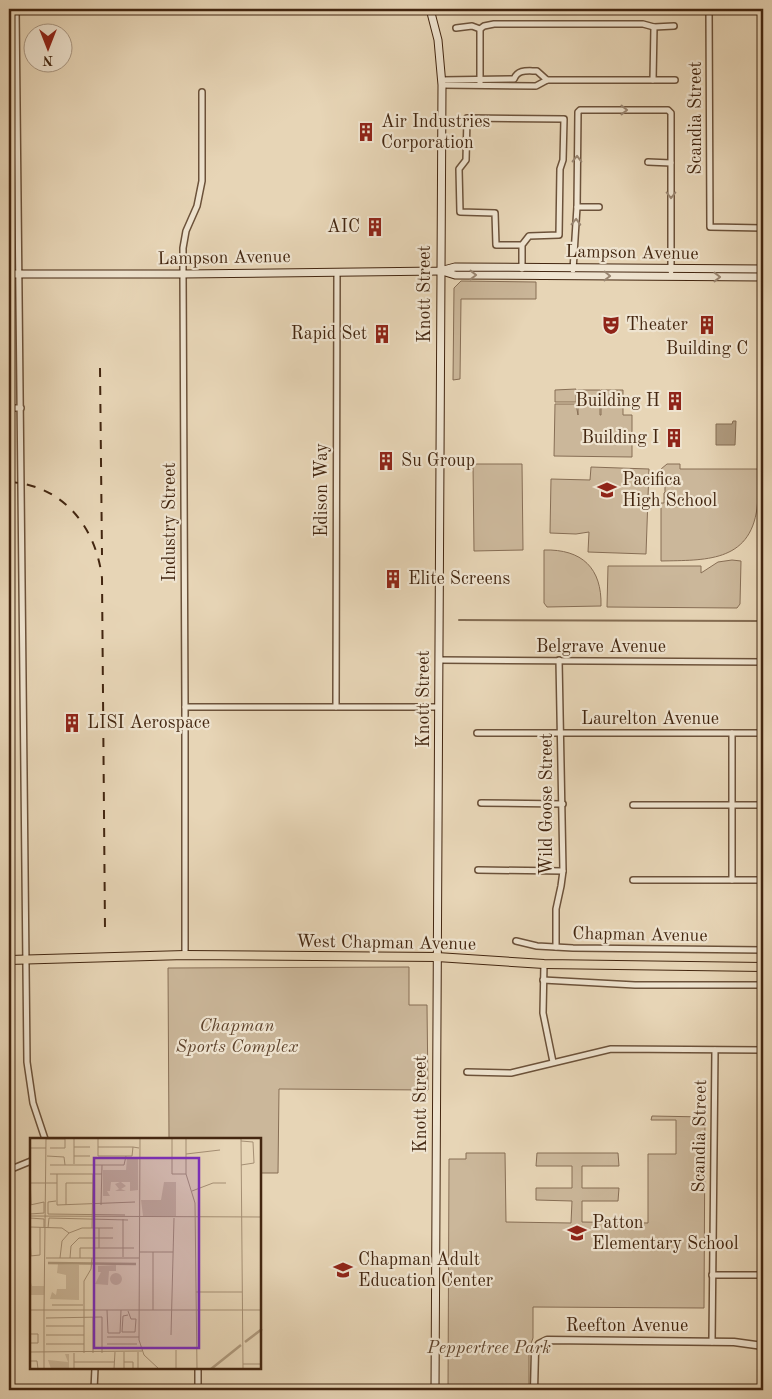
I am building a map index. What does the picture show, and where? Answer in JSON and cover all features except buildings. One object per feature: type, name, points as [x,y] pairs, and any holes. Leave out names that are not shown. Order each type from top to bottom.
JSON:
[{"type":"main road","name":"Knott Street","points":[[430,9],[438,40],[442,82],[435,1390]]},
{"type":"main road","name":"Lampson Avenue","points":[[9,274],[440,271],[455,267],[573,267],[763,277]]},
{"type":"main road","name":"Lampson Avenue","points":[[440,271],[456,275],[572,276],[763,269]]},
{"type":"main road","name":"West Chapman Avenue","points":[[9,960],[185,955],[437,956],[544,964],[763,967]]},
{"type":"street","points":[[16,9],[27,1062],[33,1103],[45,1138]]},
{"type":"street","name":"Scandia Street","points":[[709,9],[710,227],[763,228]]},
{"type":"street","points":[[480,29],[484,26],[504,24],[643,24],[654,27],[674,26]]},
{"type":"street","points":[[456,28],[472,26],[480,29]]},
{"type":"street","points":[[653,80],[654,27]]},
{"type":"street","points":[[480,29],[480,83]]},
{"type":"street","points":[[514,86],[515,76],[522,70],[537,71],[547,80]]},
{"type":"street","points":[[480,83],[514,79]]},
{"type":"street","points":[[442,82],[536,86],[547,80],[675,80]]},
{"type":"street","name":"Industry Street","points":[[185,955],[186,707],[183,248],[186,232],[197,206],[202,181],[202,92]]},
{"type":"street","points":[[572,276],[577,207],[579,111],[670,111],[671,272]]},
{"type":"street","points":[[522,245],[496,245],[495,213],[460,212],[459,169],[466,160],[467,118],[564,118],[563,160],[560,169],[559,235],[529,236],[522,245],[522,275]]},
{"type":"street","points":[[648,162],[671,163]]},
{"type":"street","points":[[577,207],[599,207]]},
{"type":"street","name":"Edison Way","points":[[336,272],[336,707]]},
{"type":"street","points":[[9,408],[21,408]]},
{"type":"street","name":"Belgrave Avenue","points":[[439,660],[763,662]]},
{"type":"street","name":"Wild Goose Street","points":[[556,947],[556,909],[563,871],[559,660]]},
{"type":"street","points":[[186,707],[439,707]]},
{"type":"street","name":"Laurelton Avenue","points":[[477,733],[763,733]]},
{"type":"street","points":[[732,733],[732,880]]},
{"type":"street","points":[[481,804],[563,804]]},
{"type":"street","points":[[633,805],[763,805]]},
{"type":"street","points":[[478,870],[563,871]]},
{"type":"street","points":[[633,880],[763,880]]},
{"type":"street","name":"Chapman Avenue","points":[[516,941],[537,946],[597,949],[763,950]]},
{"type":"street","points":[[544,964],[543,1013],[553,1062]]},
{"type":"street","points":[[544,980],[635,985],[763,985]]},
{"type":"street","points":[[467,1072],[511,1073],[611,1050],[763,1050]]},
{"type":"street","name":"Scandia Street","points":[[712,1342],[714,1050]]},
{"type":"street","points":[[9,1170],[30,1161]]},
{"type":"street","points":[[712,1275],[763,1275]]},
{"type":"street","name":"Reefton Avenue","points":[[534,1390],[535,1351],[539,1344],[547,1340],[734,1342],[763,1346]]},
{"type":"street","points":[[94,1369],[94,1390]]},
{"type":"street","points":[[198,1369],[198,1390]]},
{"type":"green space","points":[[461,281],[536,282],[536,299],[461,299],[460,379],[453,380],[454,288]]},
{"type":"green space","points":[[576,389],[576,402],[555,402],[555,390]]},
{"type":"green space","points":[[578,390],[600,390],[600,403],[578,403]]},
{"type":"green space","points":[[601,390],[623,390],[623,402],[601,403]]},
{"type":"green space","points":[[555,404],[576,404],[578,415],[578,404],[600,404],[601,415],[601,404],[623,404],[623,415],[632,415],[632,457],[554,456]]},
{"type":"green space","points":[[473,464],[522,464],[523,550],[474,551]]},
{"type":"green space","points":[[667,464],[680,464],[680,469],[758,469],[758,503],[753,526],[745,539],[735,549],[722,555],[708,558],[661,561],[661,503],[664,503],[665,483],[661,483],[661,469]]},
{"type":"green space","points":[[591,467],[649,469],[646,554],[588,552],[589,532],[576,534],[550,533],[551,479],[590,480]]},
{"type":"green space","points":[[544,550],[569,553],[587,563],[598,581],[601,606],[547,607],[544,603]]},
{"type":"green space","points":[[741,561],[740,604],[737,608],[607,607],[608,566],[701,566],[701,573],[718,562]]},
{"type":"green space","name":"Chapman Sports Complex","points":[[409,967],[409,1005],[427,1005],[428,1090],[279,1089],[278,1173],[261,1173],[261,1138],[169,1138],[168,968]]},
{"type":"green space","name":"Peppertree Park","points":[[652,1116],[705,1117],[704,1308],[533,1307],[533,1338],[529,1349],[529,1390],[448,1390],[449,1159],[466,1159],[466,1153],[505,1153],[506,1222],[571,1223],[572,1201],[536,1200],[536,1188],[572,1188],[572,1166],[536,1166],[537,1153],[618,1153],[619,1166],[582,1166],[582,1188],[619,1188],[618,1201],[582,1201],[582,1222],[648,1223],[648,1154],[676,1154],[676,1120],[651,1120]]},
{"type":"shaded area","points":[[733,421],[736,421],[735,445],[716,445],[716,424],[732,424]]},
{"type":"waterway","points":[[459,620],[763,621]]},
{"type":"railway","points":[[100,368],[102,555]]},
{"type":"railway","points":[[9,482],[28,485],[45,491],[61,500],[74,512],[84,526],[93,542],[98,559],[102,578],[105,930]]},
{"type":"place","name":"Air Industries Corporation","points":[[366,132]]},
{"type":"place","name":"AIC","points":[[375,227]]},
{"type":"place","name":"Theater","points":[[611,325]]},
{"type":"place","name":"Building C","points":[[707,325]]},
{"type":"place","name":"Rapid Set","points":[[382,334]]},
{"type":"place","name":"Building H","points":[[675,401]]},
{"type":"place","name":"Building I","points":[[674,438]]},
{"type":"place","name":"Su Group","points":[[386,461]]},
{"type":"place","name":"Pacifica High School","points":[[607,490]]},
{"type":"place","name":"Elite Screens","points":[[393,579]]},
{"type":"place","name":"LISI Aerospace","points":[[72,723]]},
{"type":"place","name":"Patton Elementary School","points":[[577,1233]]},
{"type":"place","name":"Chapman Adult Education Center","points":[[343,1270]]}]
